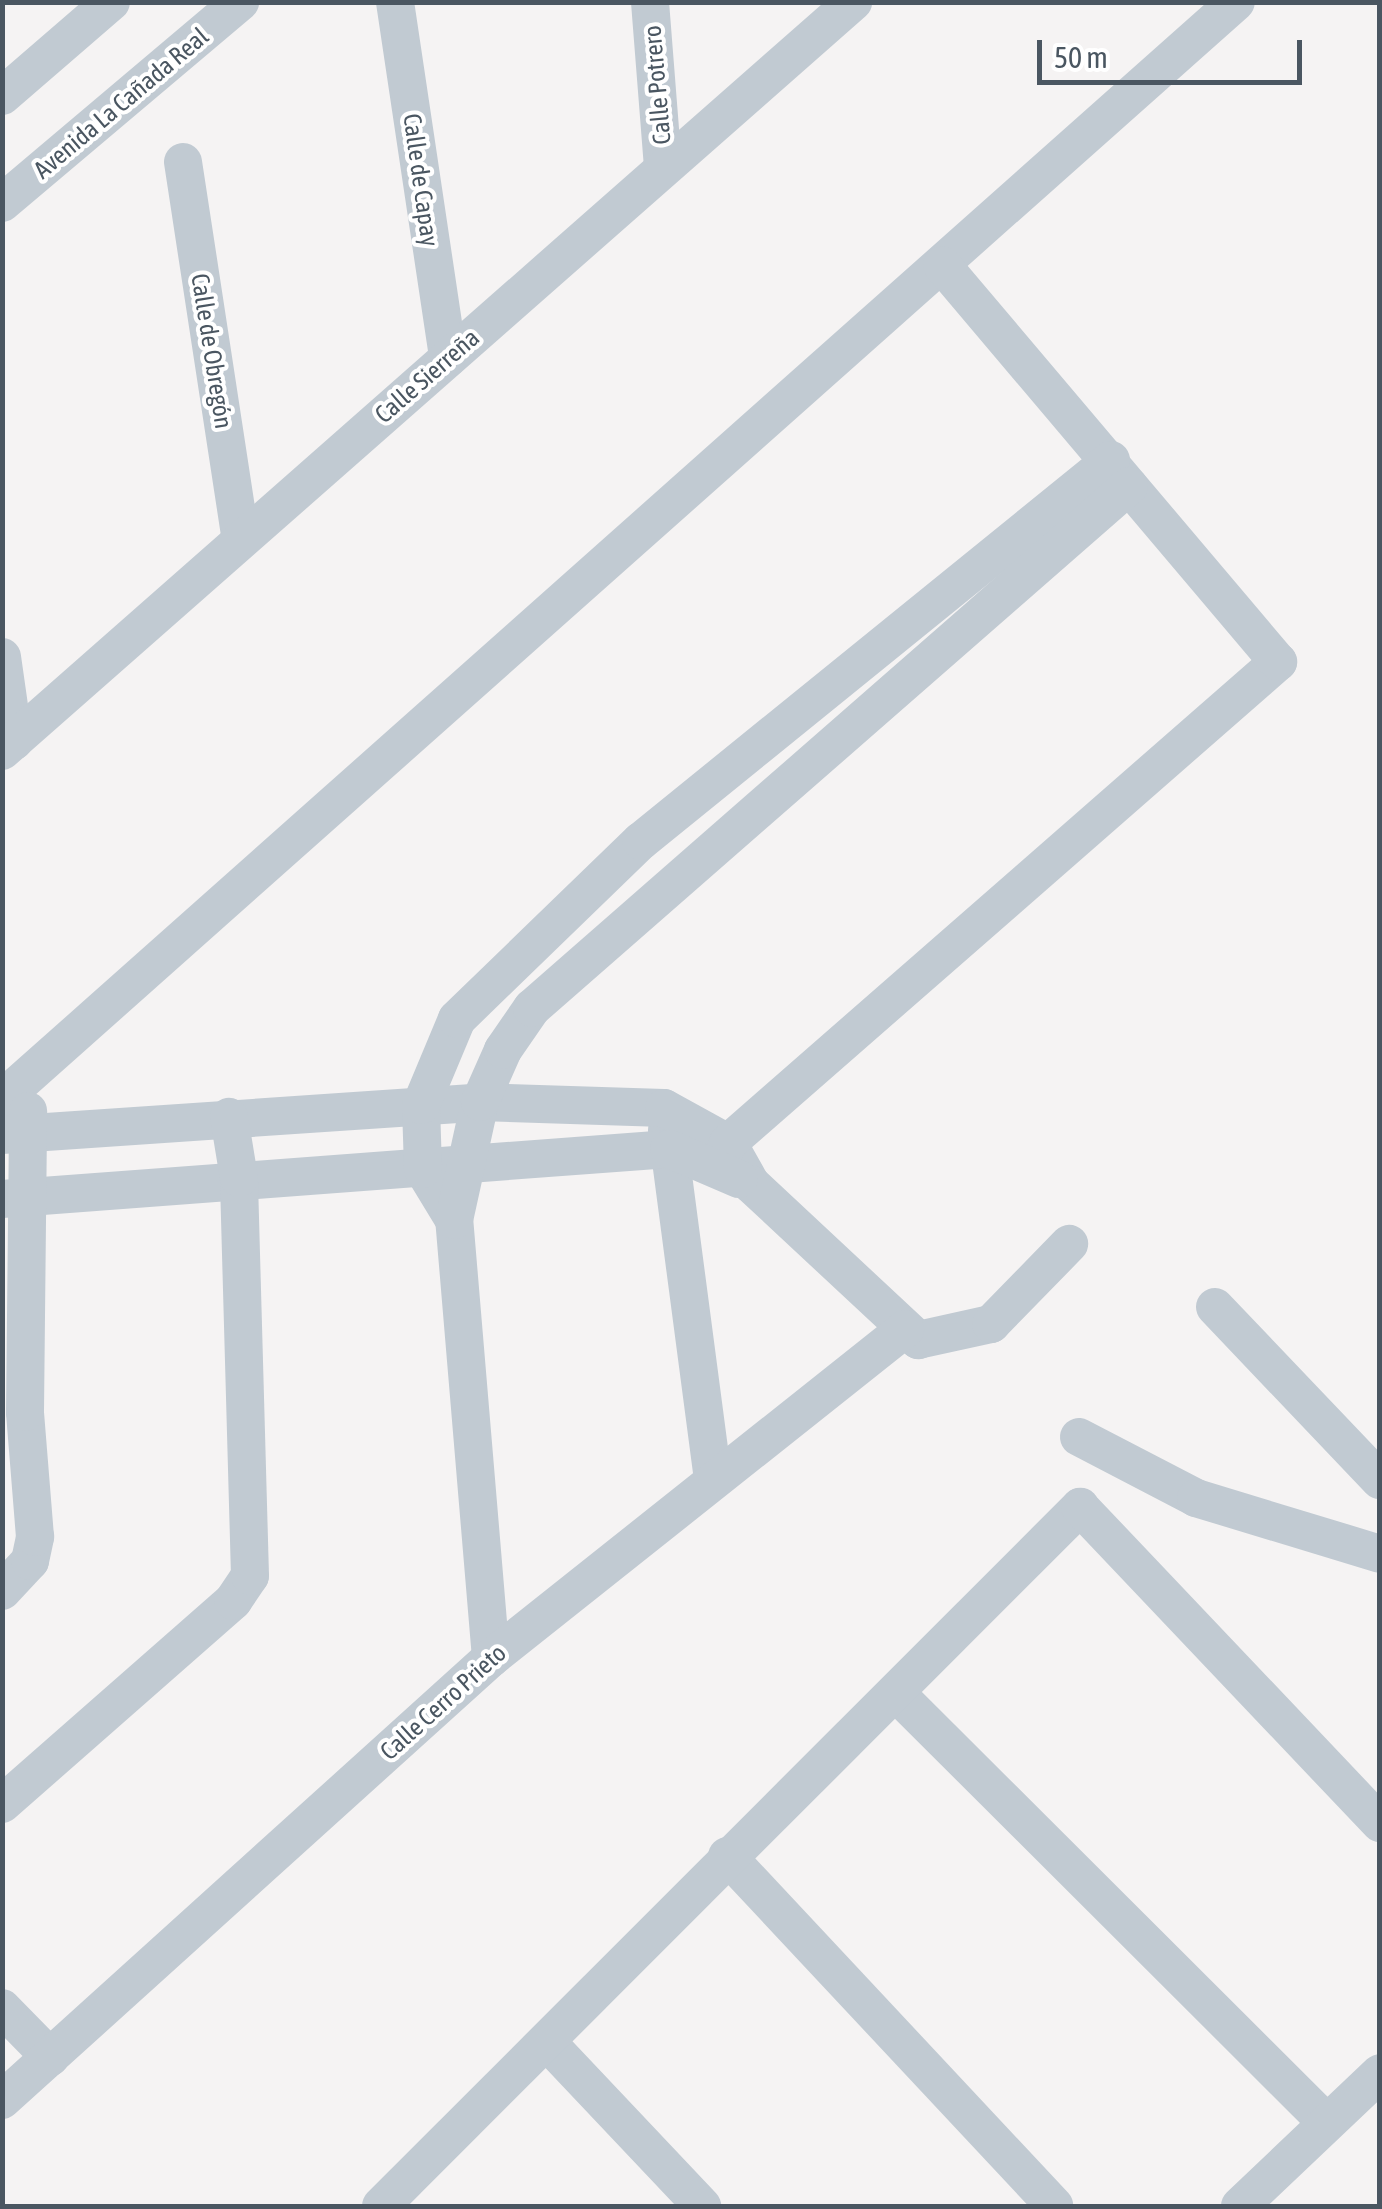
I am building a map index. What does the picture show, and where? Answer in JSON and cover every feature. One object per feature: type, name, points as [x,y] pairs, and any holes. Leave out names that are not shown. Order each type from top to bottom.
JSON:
[{"type":"street","points":[[2,96],[111,2]]},
{"type":"street","name":"Avenida La Cañada Real","points":[[2,204],[240,2]]},
{"type":"street","name":"Calle de Capay","points":[[395,2],[448,358]]},
{"type":"street","name":"Calle Potrero","points":[[650,2],[663,167]]},
{"type":"street","name":"Calle Sierreña","points":[[8,746],[853,2]]},
{"type":"street","points":[[2,1592],[30,1561],[35,1537],[14,1199],[14,1090],[1236,2]]},
{"type":"street","name":"Calle de Obregón","points":[[183,162],[241,540]]},
{"type":"street","points":[[732,1166],[1278,662],[942,265]]},
{"type":"street","points":[[491,1658],[454,1220],[470,1165],[480,1102],[532,1008],[1120,473]]},
{"type":"street","points":[[454,1220],[423,1169],[421,1105],[457,1019],[641,842],[1120,473]]},
{"type":"street","points":[[2,657],[8,746]]},
{"type":"street","points":[[16,1134],[480,1102],[664,1108],[732,1166],[918,1340],[992,1324],[1069,1244]]},
{"type":"street","points":[[664,1108],[714,1479]]},
{"type":"street","points":[[2,1804],[233,1600],[250,1576],[240,1178],[228,1117]]},
{"type":"street","points":[[14,1199],[240,1178],[423,1169],[669,1149],[732,1166]]},
{"type":"street","points":[[1214,1307],[1380,1480]]},
{"type":"street","name":"Calle Cerro Prieto","points":[[2,2100],[491,1658],[904,1329]]},
{"type":"street","points":[[1080,1437],[1196,1498],[1380,1554]]},
{"type":"street","points":[[382,2206],[548,2042],[726,1856],[898,1694],[1080,1507],[1380,1823]]},
{"type":"street","points":[[898,1694],[1327,2123]]},
{"type":"street","points":[[726,1856],[1054,2206]]},
{"type":"street","points":[[2,2008],[50,2057]]},
{"type":"street","points":[[548,2042],[702,2206]]},
{"type":"street","points":[[1240,2206],[1380,2073]]}]
